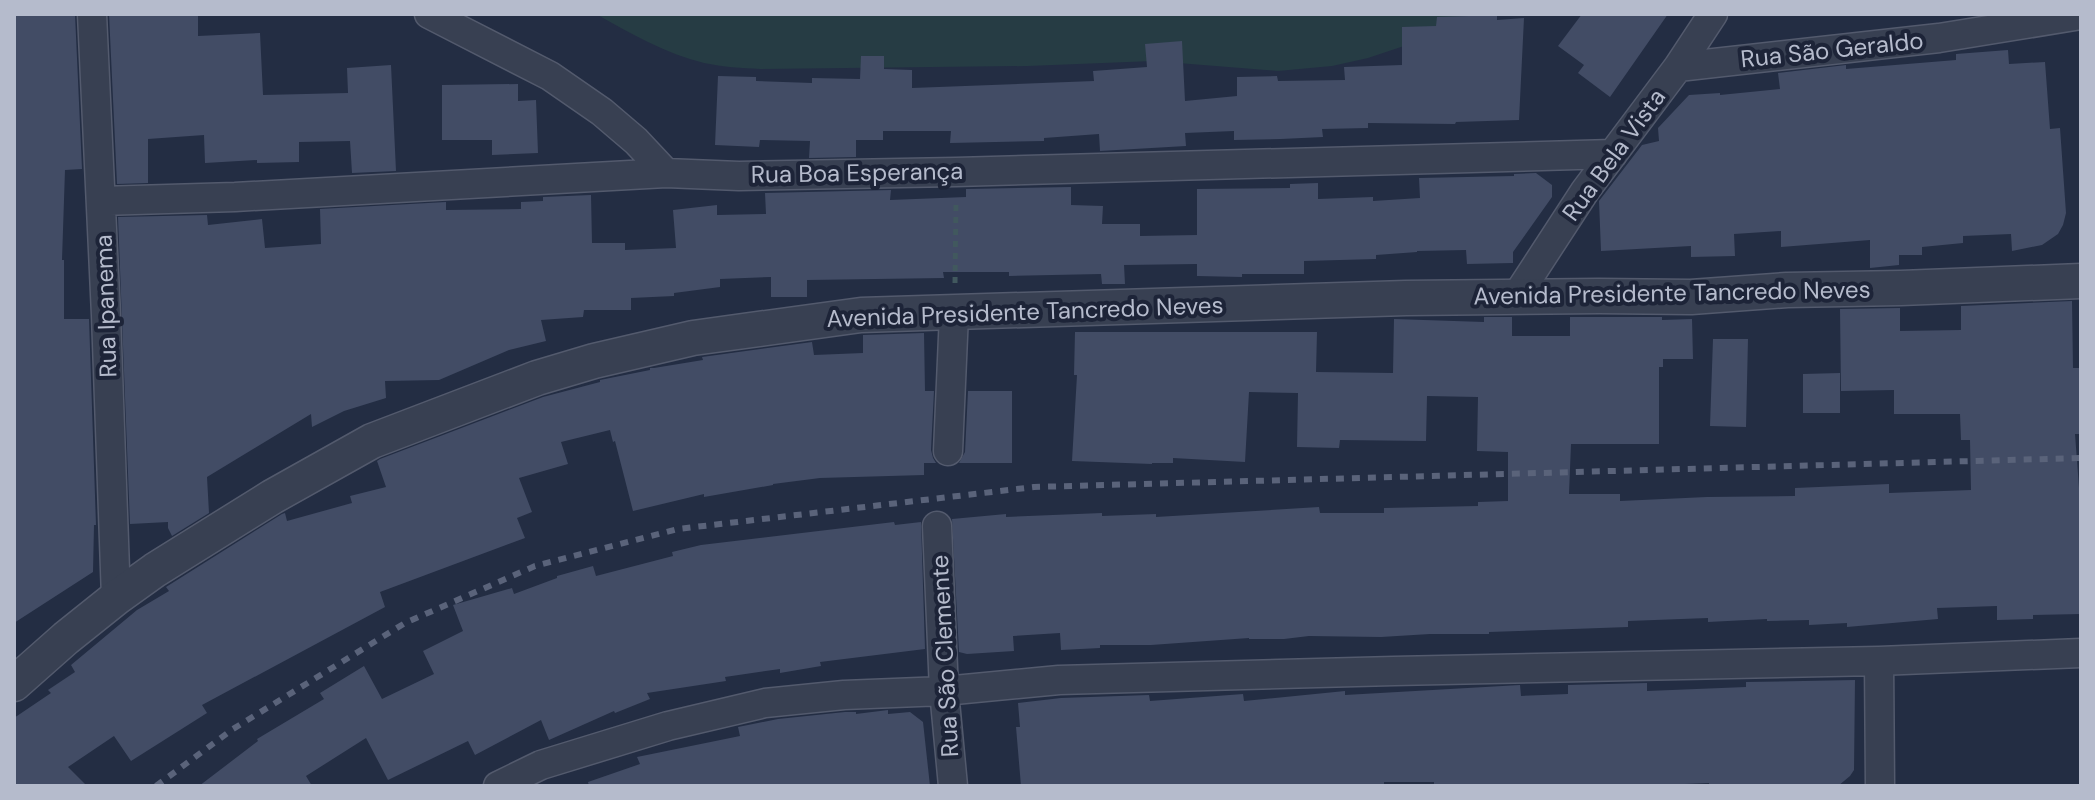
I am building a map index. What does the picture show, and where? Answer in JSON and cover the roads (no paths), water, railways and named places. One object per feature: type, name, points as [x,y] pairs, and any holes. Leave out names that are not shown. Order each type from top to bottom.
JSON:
[{"type":"street","name":"Rua Ipanema","points":[[92,14],[116,598]]},
{"type":"street","points":[[429,14],[550,76],[602,112],[636,141],[666,173]]},
{"type":"street","name":"Rua Bela Vista","points":[[1516,297],[1585,191],[1678,67],[1713,14]]},
{"type":"street","name":"Rua São Geraldo","points":[[1678,67],[2080,22]]},
{"type":"street","name":"Rua Boa Esperança","points":[[101,201],[235,197],[666,173],[739,176],[956,172],[1613,154]]},
{"type":"street","name":"Avenida Presidente Tancredo Neves","points":[[14,684],[116,598],[213,533],[372,441],[537,378],[648,347],[861,315],[1406,298],[1691,297],[1787,290],[2081,281]]},
{"type":"street","points":[[948,451],[954,314]]},
{"type":"street","name":"Rua São Clemente","points":[[937,526],[944,691],[953,786]]},
{"type":"street","points":[[498,786],[541,765],[668,726],[765,703],[844,695],[944,691],[1059,680],[1879,661],[2081,653]]},
{"type":"street","points":[[1879,661],[1880,786]]},
{"type":"railway","points":[[156,786],[233,729],[405,623],[535,566],[678,529],[1034,487],[2081,458]]}]
